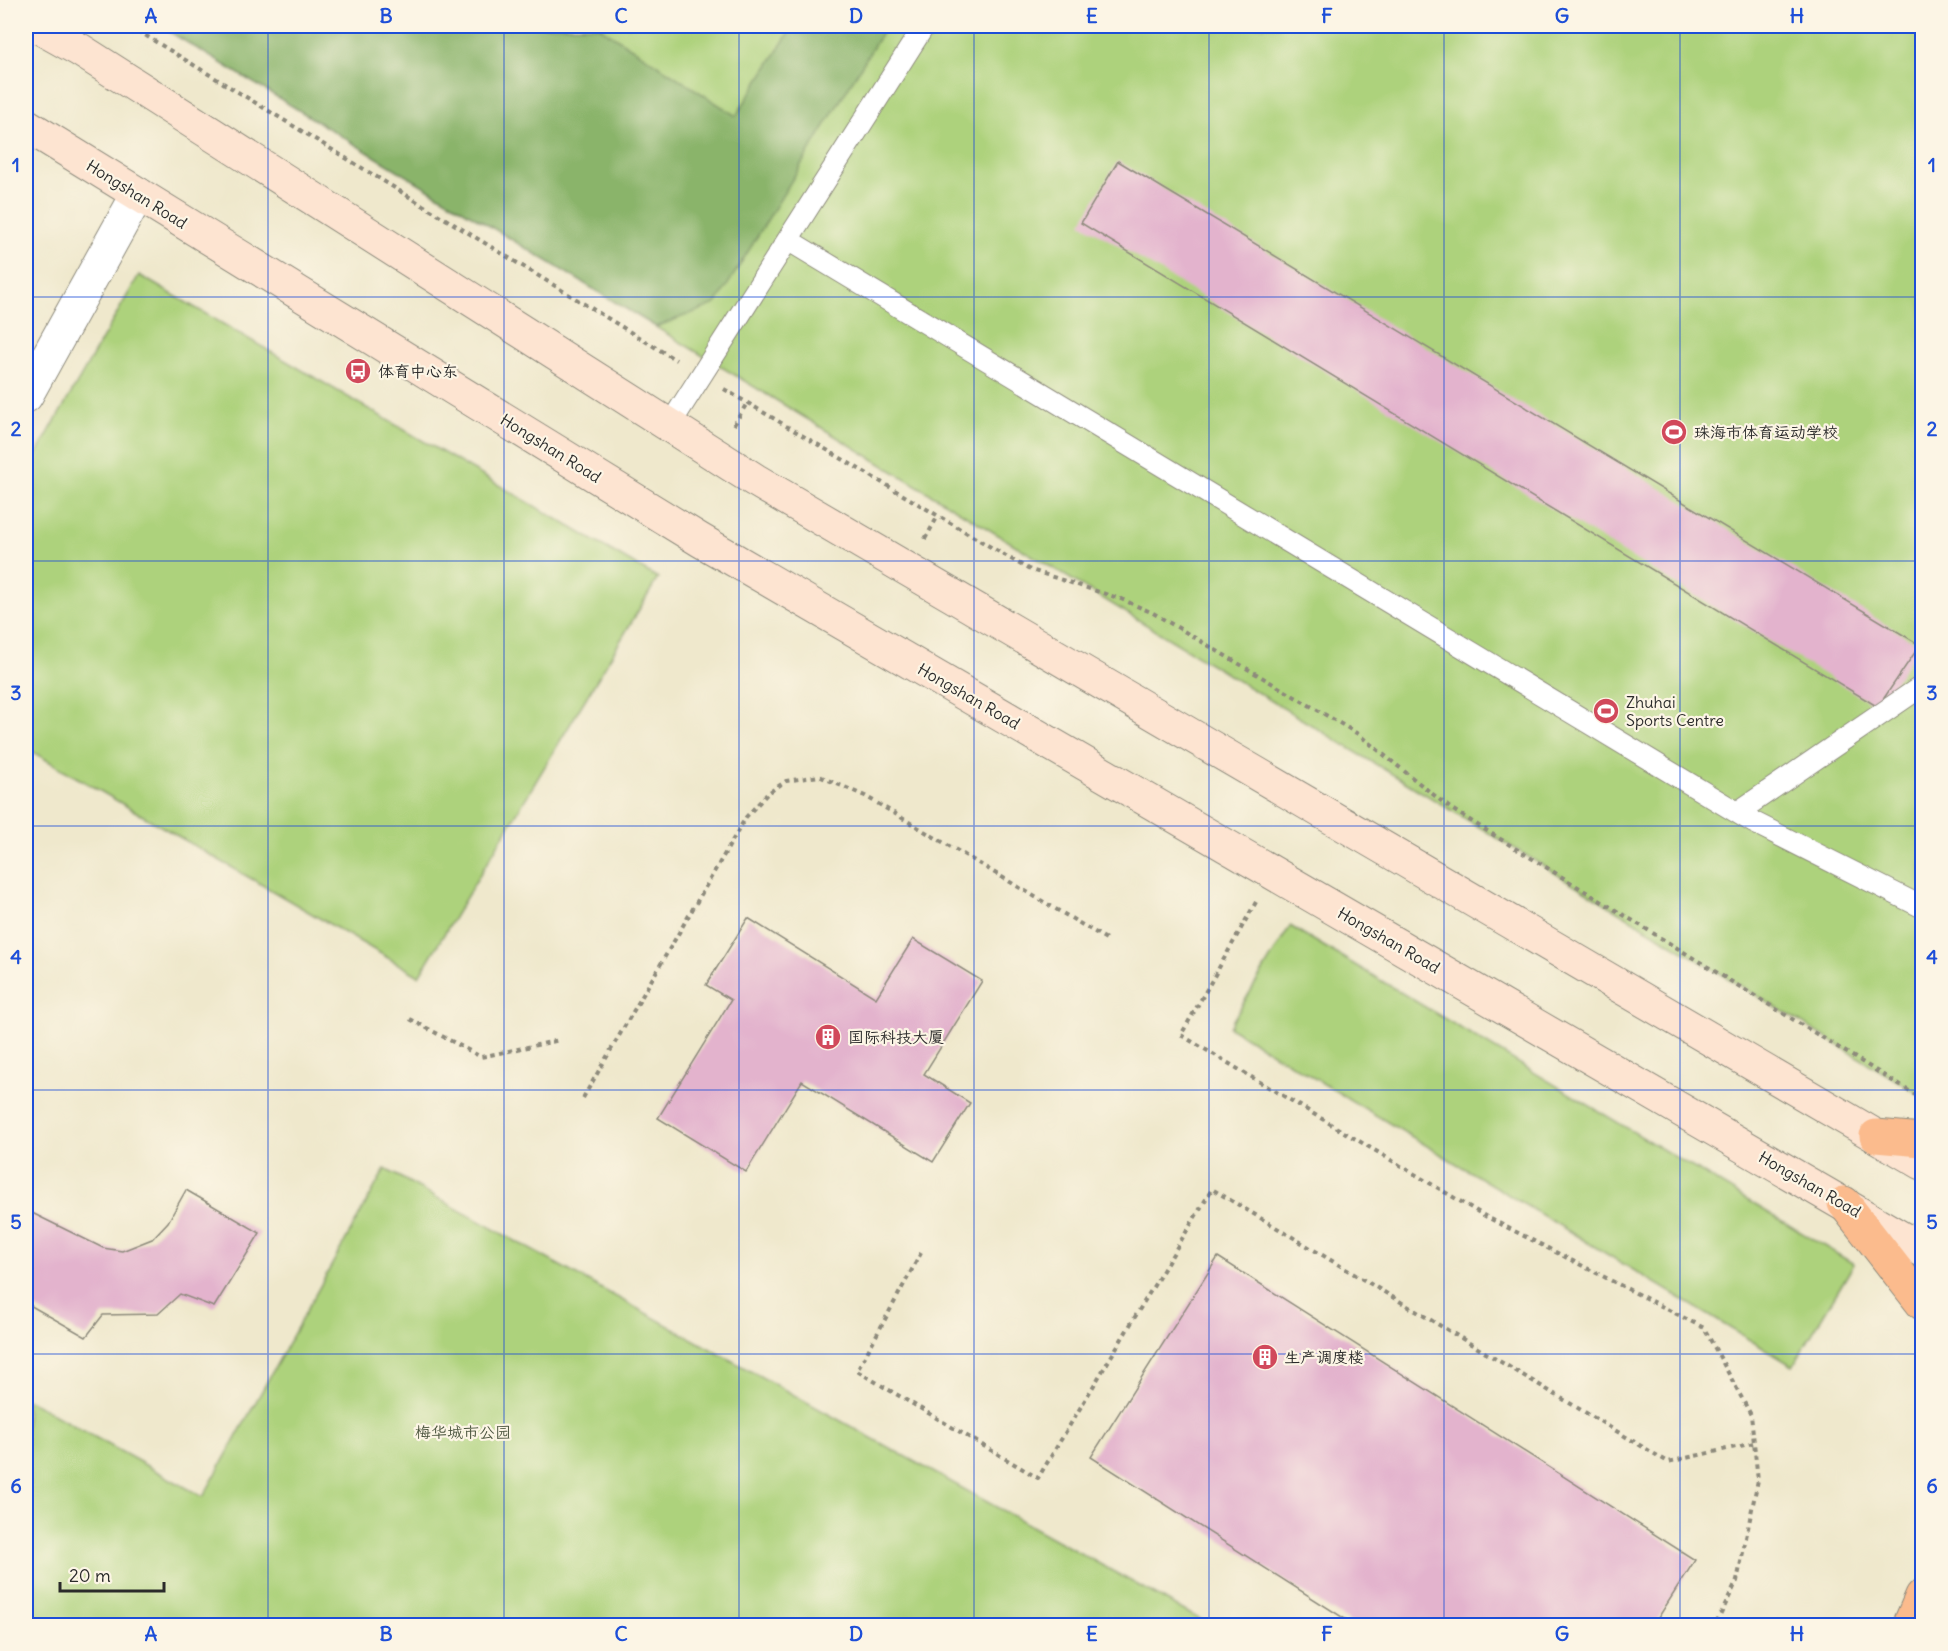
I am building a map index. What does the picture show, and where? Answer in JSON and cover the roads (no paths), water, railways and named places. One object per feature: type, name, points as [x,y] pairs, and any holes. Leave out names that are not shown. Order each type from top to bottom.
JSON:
[{"type":"main road","points":[[37,26],[80,50],[754,480],[1923,1163]]},
{"type":"main road","name":"Hongshan Road","points":[[26,125],[700,540],[1923,1250]]},
{"type":"main road","points":[[1876,1136],[1923,1140]]},
{"type":"main road","points":[[1844,1203],[1923,1303]]},
{"type":"main road","points":[[1909,1626],[1922,1595]]},
{"type":"street","points":[[26,396],[138,194]]},
{"type":"lane","points":[[669,426],[924,26]]},
{"type":"lane","points":[[788,240],[1738,812],[1923,907]]},
{"type":"lane","points":[[1738,812],[1923,686]]},
{"type":"place","name":"体育中心东","points":[[358,371]]},
{"type":"place","name":"珠海市体育运动学校","points":[[1674,432]]},
{"type":"place","name":"Zhuhai Sports Centre","points":[[1606,711]]},
{"type":"place","name":"国际科技大厦","points":[[828,1037]]},
{"type":"place","name":"生产调度楼","points":[[1265,1357]]},
{"type":"park label","name":"梅华城市公园","points":[[463,1432]]}]
